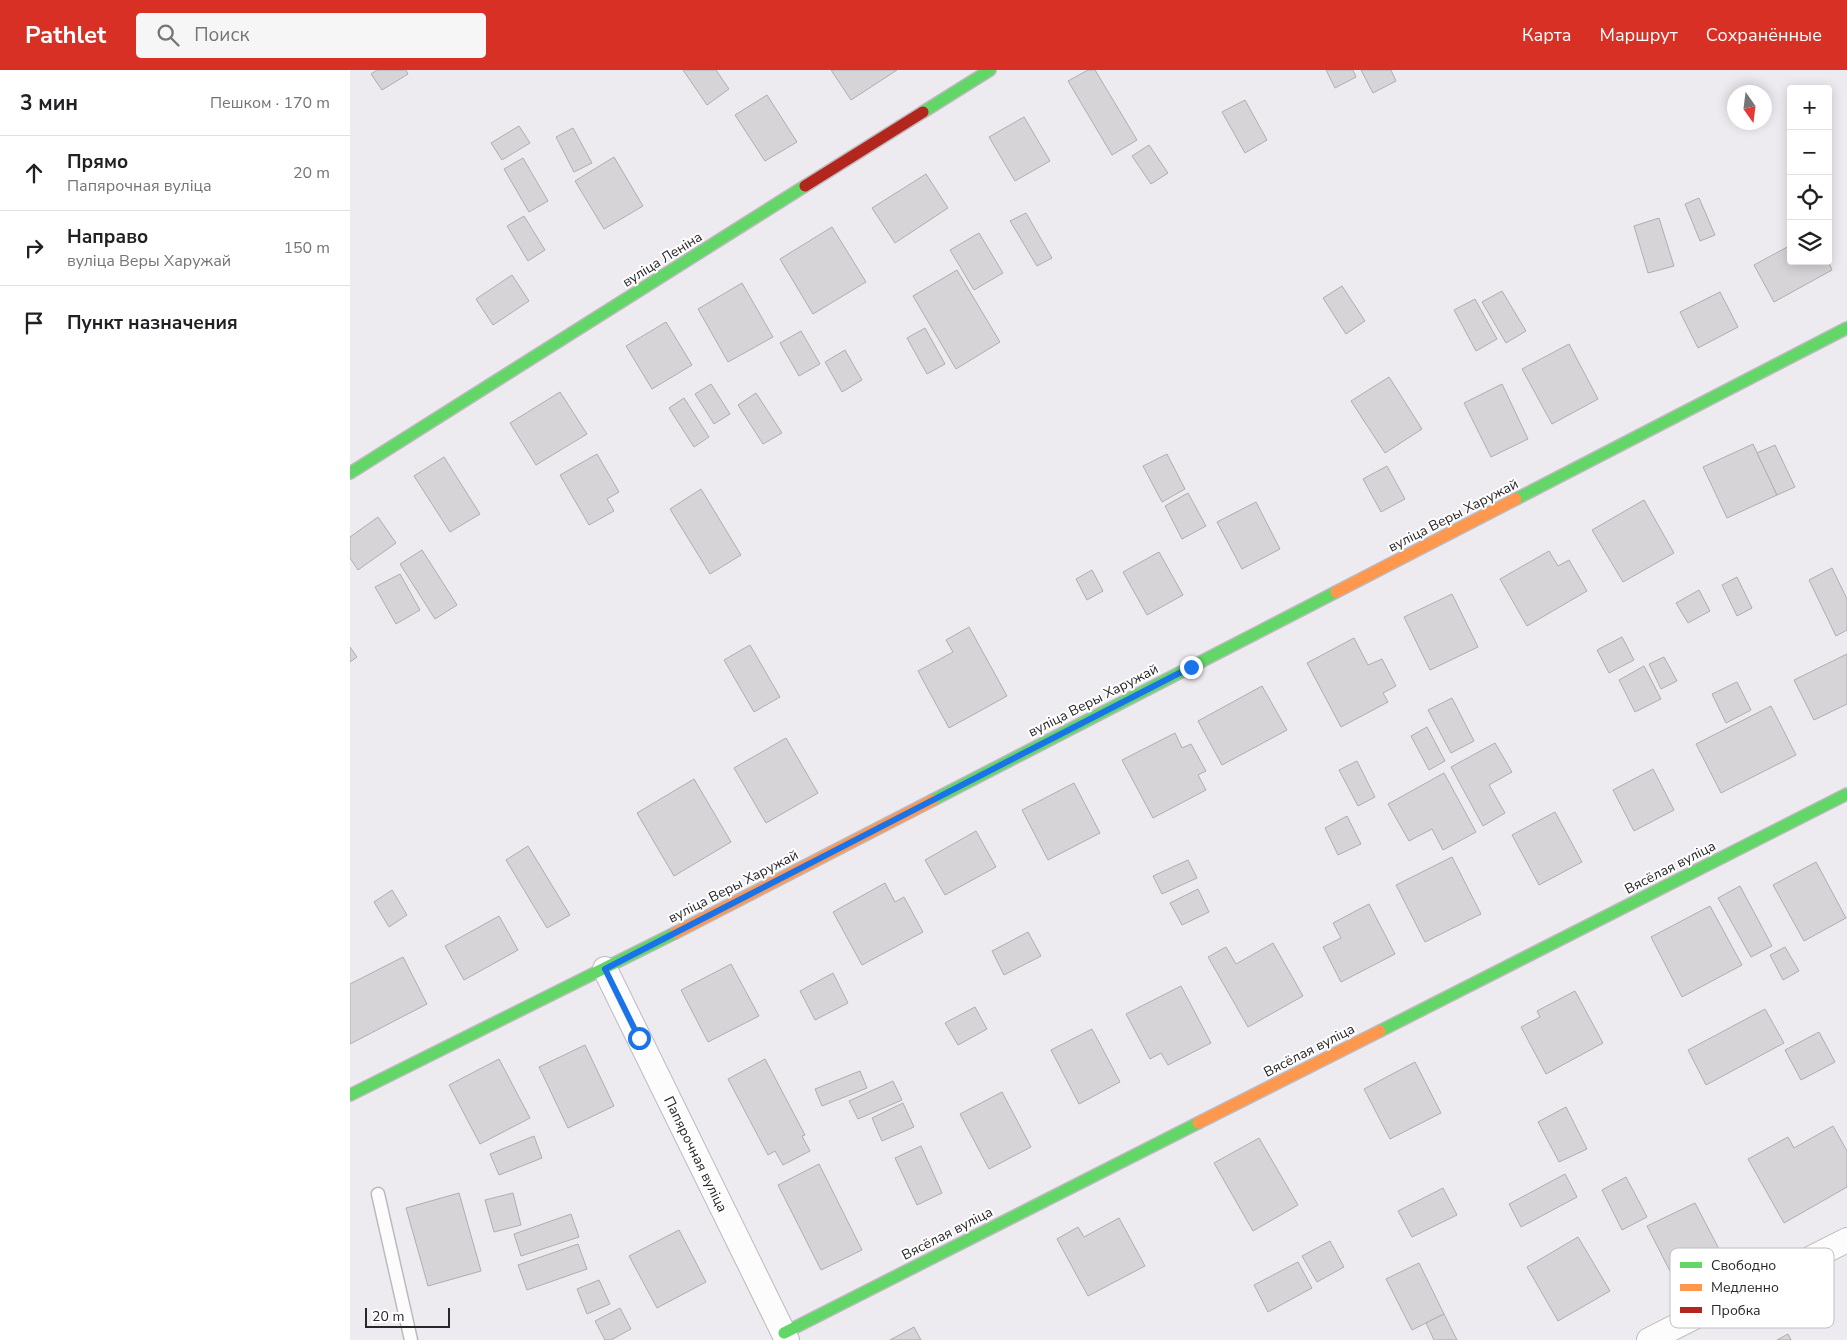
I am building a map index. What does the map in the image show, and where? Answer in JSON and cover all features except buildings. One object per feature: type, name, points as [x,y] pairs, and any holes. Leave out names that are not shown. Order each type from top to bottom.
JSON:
[{"type":"street","name":"вуліца Леніна","points":[[350,473],[990,70]]},
{"type":"street","name":"вуліца Веры Харужай","points":[[350,1095],[605,969],[1847,328]]},
{"type":"street","name":"Вясёлая вуліца","points":[[786,1336],[1847,794]]},
{"type":"street","name":"Папярочная вуліца","points":[[605,969],[786,1336]]},
{"type":"street","points":[[1831,1248],[1847,1240]]},
{"type":"street","points":[[1649,1340],[1673,1328]]},
{"type":"lane","points":[[378,1194],[411,1340]]},
{"type":"traffic: fast","points":[[923,112],[990,70]]},
{"type":"traffic: fast","points":[[350,473],[805,186]]},
{"type":"traffic: fast","points":[[1516,499],[1847,328]]},
{"type":"traffic: fast","points":[[933,800],[1336,592]]},
{"type":"traffic: fast","points":[[1380,1031],[1847,794]]},
{"type":"traffic: fast","points":[[350,1095],[675,933]]},
{"type":"traffic: fast","points":[[784,1333],[1198,1123]]},
{"type":"traffic: slow","points":[[1336,592],[1516,499]]},
{"type":"traffic: slow","points":[[675,933],[933,800]]},
{"type":"traffic: slow","points":[[1198,1123],[1380,1031]]},
{"type":"traffic: jam","points":[[805,186],[923,112]]},
{"type":"route","points":[[639,1038],[605,969],[1191,667]]}]
